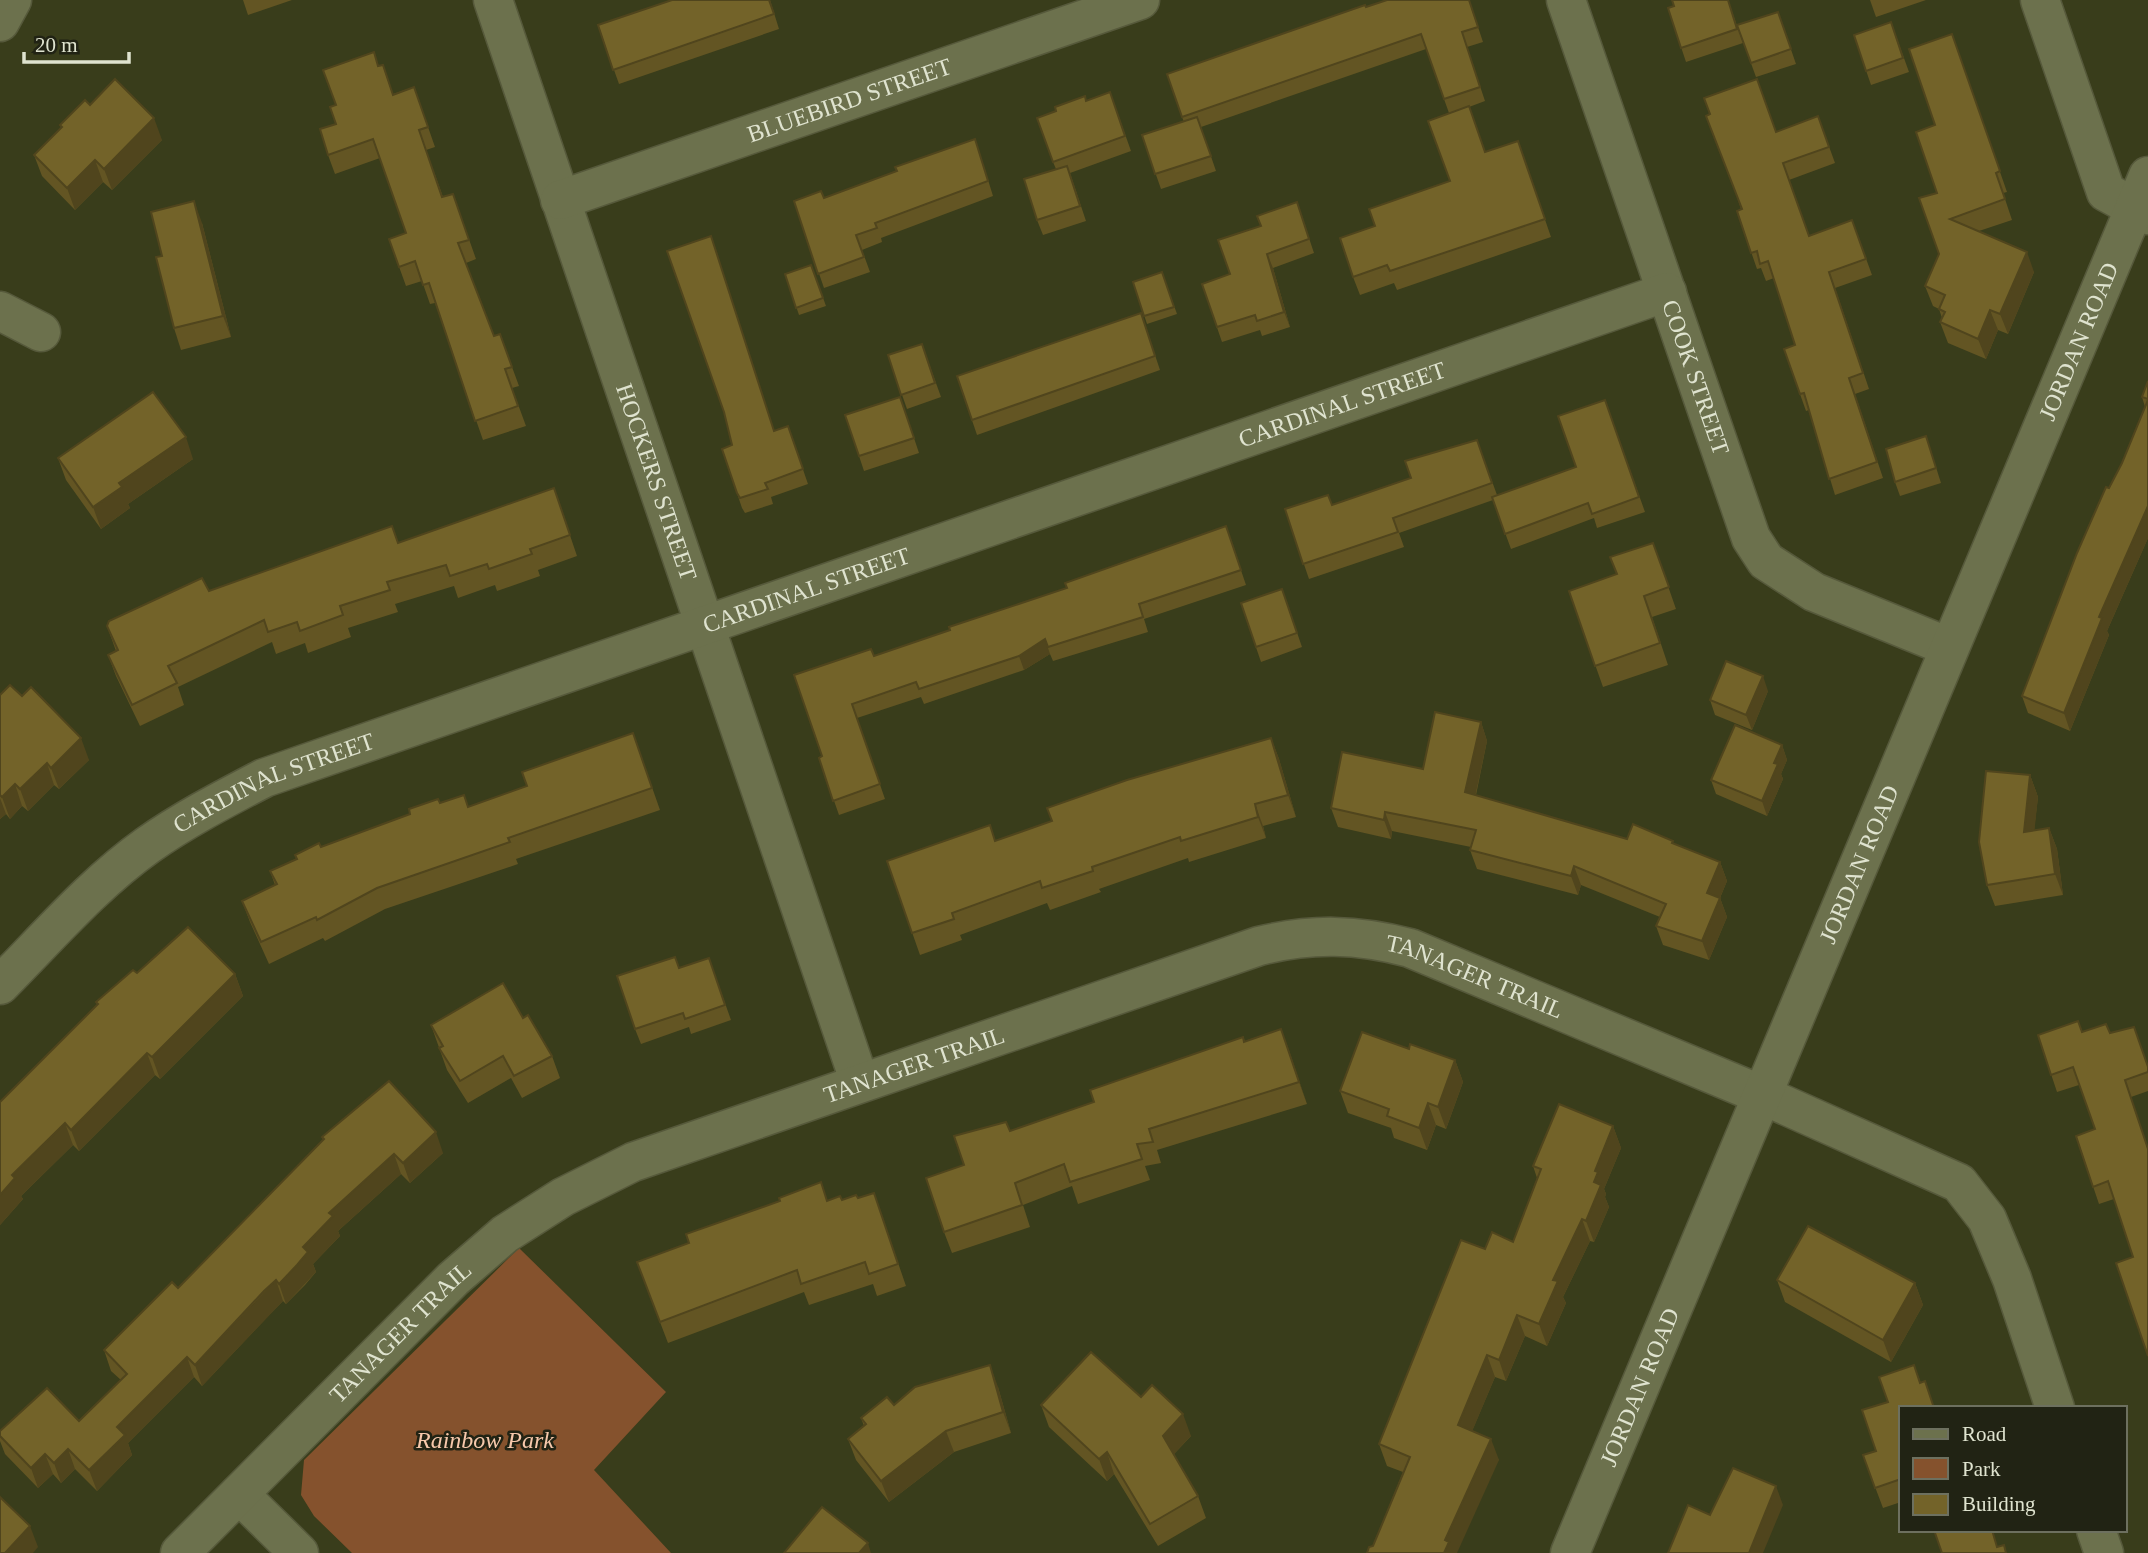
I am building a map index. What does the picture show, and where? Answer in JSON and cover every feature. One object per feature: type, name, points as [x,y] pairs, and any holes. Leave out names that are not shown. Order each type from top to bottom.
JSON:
[{"type":"street","points":[[0,22],[12,0]]},
{"type":"street","name":"HOCKERS STREET","points":[[493,0],[860,1083]]},
{"type":"street","name":"BLUEBIRD STREET","points":[[561,200],[1140,0]]},
{"type":"street","name":"COOK STREET","points":[[1566,0],[1751,538],[1766,561],[1814,592],[1949,647]]},
{"type":"street","points":[[2040,0],[2106,192],[2143,200]]},
{"type":"street","name":"JORDAN ROAD","points":[[1570,1553],[1949,647],[2143,200]]},
{"type":"street","name":"CARDINAL STREET","points":[[0,985],[94,891],[146,846],[203,809],[264,778],[1667,292]]},
{"type":"street","points":[[0,311],[41,332]]},
{"type":"street","name":"TANAGER TRAIL","points":[[180,1553],[453,1279],[505,1234],[563,1197],[633,1162],[1259,946],[1298,937],[1330,934],[1370,937],[1410,948],[1762,1095],[1959,1183],[1987,1219],[2012,1279],[2054,1406]]},
{"type":"street","points":[[239,1493],[299,1553]]},
{"type":"street","points":[[2097,1532],[2104,1553]]},
{"type":"green space","name":"Rainbow Park","points":[[519,1248],[666,1392],[594,1470],[671,1553],[352,1553],[314,1516],[301,1495],[304,1460]]},
{"type":"building","points":[[672,0],[769,0],[774,14],[613,70],[598,25]]},
{"type":"building","points":[[1387,0],[1469,0],[1478,27],[1462,32],[1480,87],[1444,99],[1421,34],[1182,117],[1167,74],[1365,5],[1366,7]]},
{"type":"building","points":[[1672,0],[1728,0],[1737,29],[1681,48],[1668,8],[1674,6]]},
{"type":"building","points":[[1778,12],[1791,49],[1751,63],[1737,25]]},
{"type":"building","points":[[1891,22],[1903,58],[1866,71],[1854,35]]},
{"type":"building","points":[[1952,34],[2000,171],[1996,173],[2005,199],[1950,219],[2027,252],[2000,314],[1990,310],[1978,339],[1940,322],[1945,312],[1939,309],[1945,295],[1925,286],[1939,254],[1919,198],[1937,193],[1916,132],[1935,125],[1909,49]]},
{"type":"building","points":[[374,52],[378,66],[383,65],[393,95],[414,87],[428,127],[419,130],[442,197],[453,194],[469,240],[458,243],[494,336],[500,334],[512,367],[505,369],[518,406],[475,421],[429,283],[423,285],[415,261],[399,267],[389,239],[406,233],[373,139],[328,155],[320,129],[336,124],[330,107],[336,105],[323,70]]},
{"type":"building","points":[[115,79],[154,118],[104,169],[95,160],[67,188],[34,155],[85,100],[90,105]]},
{"type":"building","points":[[1757,79],[1776,132],[1818,116],[1829,147],[1783,163],[1809,236],[1852,220],[1866,259],[1829,272],[1863,373],[1849,378],[1877,462],[1829,479],[1804,393],[1800,394],[1784,349],[1795,345],[1768,261],[1760,264],[1757,251],[1751,253],[1737,211],[1742,209],[1706,116],[1710,114],[1704,98]]},
{"type":"building","points":[[1110,92],[1125,136],[1053,162],[1037,118],[1056,111],[1055,107],[1085,96],[1086,101]]},
{"type":"building","points":[[1469,106],[1485,152],[1518,141],[1545,219],[1390,271],[1387,265],[1353,277],[1340,238],[1375,226],[1369,209],[1450,181],[1428,121]]},
{"type":"building","points":[[1197,117],[1211,156],[1155,174],[1142,135]]},
{"type":"building","points":[[975,139],[988,181],[875,223],[877,228],[856,235],[864,257],[818,274],[794,201],[821,191],[824,198],[897,171],[895,167]]},
{"type":"building","points":[[1067,166],[1080,206],[1037,220],[1024,179]]},
{"type":"building","points":[[194,201],[223,316],[174,328],[156,257],[162,256],[151,212]]},
{"type":"building","points":[[1297,202],[1309,239],[1267,254],[1284,312],[1257,321],[1255,315],[1217,327],[1202,284],[1230,274],[1218,240],[1261,226],[1257,216]]},
{"type":"building","points":[[711,236],[774,431],[788,426],[803,469],[765,483],[768,489],[740,498],[722,449],[732,445],[724,412],[667,251]]},
{"type":"building","points":[[811,265],[823,298],[796,308],[785,274]]},
{"type":"building","points":[[1162,272],[1174,307],[1144,316],[1133,282]]},
{"type":"building","points":[[1141,313],[1155,356],[972,420],[957,376]]},
{"type":"building","points":[[922,344],[935,383],[901,395],[888,355]]},
{"type":"building","points":[[2148,381],[2148,399],[2142,397]]},
{"type":"building","points":[[153,392],[186,437],[119,483],[122,487],[93,507],[58,458]]},
{"type":"building","points":[[900,397],[914,438],[859,456],[845,415]]},
{"type":"building","points":[[1605,400],[1639,497],[1592,514],[1588,503],[1505,534],[1492,497],[1576,467],[1558,416]]},
{"type":"building","points":[[2148,400],[2148,506],[2099,617],[2102,618],[2064,713],[2022,696],[2077,553],[2106,487],[2109,488],[2122,463]]},
{"type":"building","points":[[1926,436],[1936,468],[1895,482],[1886,449]]},
{"type":"building","points":[[1477,440],[1492,483],[1393,518],[1398,532],[1303,564],[1285,509],[1328,495],[1332,505],[1411,478],[1405,461]]},
{"type":"building","points":[[554,488],[570,535],[530,549],[532,554],[489,569],[487,564],[450,576],[446,565],[387,582],[390,590],[340,606],[343,615],[300,631],[297,622],[268,632],[264,620],[168,666],[177,683],[132,705],[108,655],[118,650],[107,626],[109,621],[202,578],[209,591],[392,526],[398,543]]},
{"type":"building","points":[[1226,526],[1241,570],[1139,604],[1143,617],[1048,647],[1045,639],[1019,656],[919,689],[916,682],[852,704],[880,784],[833,801],[819,758],[822,756],[794,675],[871,649],[874,656],[950,630],[949,627],[1067,588],[1065,583]]},
{"type":"building","points":[[1653,543],[1669,587],[1644,596],[1660,643],[1595,666],[1569,591],[1617,574],[1610,557]]},
{"type":"building","points":[[1282,589],[1297,633],[1256,647],[1241,603]]},
{"type":"building","points":[[1726,661],[1763,676],[1746,715],[1710,700]]},
{"type":"building","points":[[10,685],[22,696],[31,687],[81,738],[51,768],[47,763],[20,789],[15,784],[2,797],[0,695]]},
{"type":"building","points":[[1435,712],[1481,722],[1465,792],[1627,839],[1633,824],[1720,862],[1707,893],[1720,898],[1702,941],[1656,926],[1666,904],[1574,866],[1571,876],[1470,850],[1476,830],[1385,812],[1384,820],[1331,808],[1342,752],[1423,769]]},
{"type":"building","points":[[1735,725],[1782,745],[1774,763],[1778,764],[1762,801],[1711,780]]},
{"type":"building","points":[[633,733],[652,788],[508,838],[510,842],[377,888],[317,920],[316,917],[261,942],[242,901],[277,884],[270,871],[297,859],[295,855],[319,843],[321,847],[410,814],[409,809],[438,799],[440,803],[464,795],[468,807],[527,786],[522,772]]},
{"type":"building","points":[[1271,738],[1288,795],[1255,804],[1258,817],[1181,841],[1180,837],[1092,867],[1093,871],[1042,888],[1040,881],[952,913],[954,919],[912,933],[887,861],[990,825],[995,841],[1052,821],[1047,808],[1127,780]]},
{"type":"building","points":[[1986,771],[2030,775],[2024,832],[2049,828],[2055,874],[1987,885],[1979,842]]},
{"type":"building","points":[[188,927],[235,974],[152,1057],[147,1053],[71,1130],[65,1123],[12,1175],[15,1178],[0,1195],[0,1102],[98,1004],[96,1002],[133,970],[137,973]]},
{"type":"building","points":[[675,957],[679,968],[709,958],[725,1005],[685,1019],[683,1013],[635,1029],[617,976]]},
{"type":"building","points":[[503,983],[523,1018],[528,1015],[552,1056],[514,1076],[503,1056],[460,1081],[439,1048],[443,1046],[431,1025]]},
{"type":"building","points":[[2078,1021],[2082,1032],[2106,1024],[2110,1033],[2134,1027],[2148,1067],[2148,1072],[2125,1080],[2148,1149],[2148,1356],[2116,1263],[2133,1257],[2108,1181],[2093,1187],[2076,1136],[2095,1129],[2073,1067],[2051,1075],[2038,1035]]},
{"type":"building","points":[[1281,1029],[1299,1082],[1149,1129],[1153,1142],[1137,1144],[1142,1159],[1070,1182],[1064,1164],[1015,1183],[1022,1205],[944,1232],[926,1178],[964,1165],[954,1136],[1006,1122],[1010,1131],[1094,1102],[1090,1090],[1243,1037],[1244,1042]]},
{"type":"building","points":[[1362,1032],[1409,1049],[1410,1044],[1455,1060],[1438,1107],[1428,1103],[1419,1128],[1387,1116],[1389,1109],[1340,1091]]},
{"type":"building","points":[[389,1081],[436,1132],[403,1163],[394,1154],[329,1213],[333,1216],[303,1247],[308,1252],[297,1265],[279,1284],[276,1280],[264,1291],[195,1365],[187,1357],[117,1427],[125,1435],[89,1470],[68,1449],[54,1463],[45,1454],[31,1468],[0,1436],[0,1431],[47,1388],[79,1421],[127,1374],[104,1350],[172,1282],[178,1288],[324,1139],[322,1137]]},
{"type":"building","points":[[1559,1104],[1613,1126],[1595,1171],[1598,1172],[1594,1182],[1601,1185],[1586,1221],[1582,1219],[1553,1280],[1558,1281],[1539,1324],[1517,1315],[1499,1360],[1487,1355],[1458,1425],[1491,1439],[1445,1540],[1449,1542],[1444,1553],[1367,1553],[1369,1547],[1373,1546],[1410,1457],[1379,1444],[1461,1240],[1485,1249],[1492,1232],[1513,1242],[1541,1169],[1533,1166]]},
{"type":"building","points":[[821,1182],[827,1201],[840,1196],[842,1200],[874,1193],[898,1264],[869,1274],[865,1262],[801,1284],[797,1270],[660,1322],[637,1262],[689,1243],[686,1234],[780,1201],[779,1198]]},
{"type":"building","points":[[1808,1226],[1915,1283],[1883,1340],[1777,1280]]},
{"type":"building","points":[[1091,1352],[1141,1397],[1152,1385],[1183,1414],[1163,1436],[1198,1496],[1150,1524],[1107,1452],[1099,1459],[1041,1405]]},
{"type":"building","points":[[990,1365],[1003,1412],[946,1431],[881,1481],[848,1439],[866,1424],[861,1418],[887,1397],[894,1405],[915,1387]]},
{"type":"building","points":[[1914,1365],[1920,1383],[1925,1381],[1933,1406],[1899,1406],[1899,1480],[1875,1488],[1863,1455],[1876,1451],[1862,1410],[1888,1402],[1879,1377]]},
{"type":"building","points":[[1733,1468],[1776,1486],[1749,1553],[1668,1553],[1688,1505],[1710,1515]]},
{"type":"building","points":[[0,1497],[30,1526],[5,1553],[0,1553]]},
{"type":"building","points":[[822,1507],[868,1543],[859,1553],[784,1553]]},
{"type":"building","points":[[1935,1532],[1993,1532],[1997,1547],[2004,1545],[2006,1553],[1942,1553]]}]
